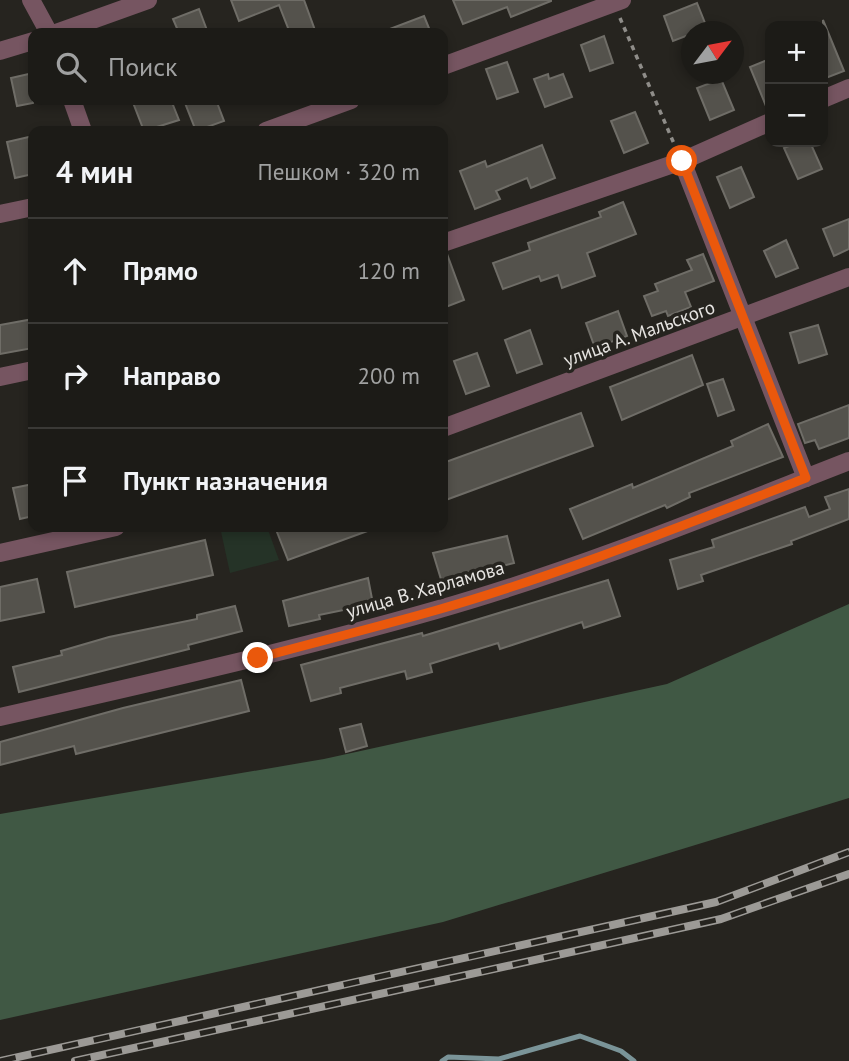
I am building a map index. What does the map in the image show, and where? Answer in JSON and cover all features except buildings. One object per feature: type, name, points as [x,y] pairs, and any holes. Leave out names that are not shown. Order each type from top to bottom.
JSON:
[{"type":"street","points":[[31,0],[46,28]]},
{"type":"street","points":[[70,28],[148,0]]},
{"type":"street","points":[[448,64],[618,2]]},
{"type":"street","points":[[0,51],[28,43]]},
{"type":"street","points":[[828,97],[849,88]]},
{"type":"street","points":[[74,105],[81,126]]},
{"type":"street","points":[[280,126],[337,105]]},
{"type":"street","points":[[448,241],[682,161],[765,124]]},
{"type":"street","points":[[682,161],[741,318],[806,478]]},
{"type":"street","points":[[0,214],[28,208]]},
{"type":"street","name":"улица А. Мальского","points":[[448,426],[849,277]]},
{"type":"street","points":[[0,377],[28,371]]},
{"type":"street","name":"улица В. Харламова","points":[[0,717],[258,658],[438,610],[624,548],[849,461]]},
{"type":"street","points":[[0,553],[94,532]]},
{"type":"path","points":[[618,2],[682,161]]},
{"type":"green space","points":[[221,532],[269,532],[279,560],[230,573]]},
{"type":"green space","points":[[849,604],[849,798],[443,922],[0,1020],[0,814],[324,759],[667,684]]},
{"type":"waterway","points":[[442,1061],[448,1057],[499,1059],[580,1036],[621,1051],[634,1061]]},
{"type":"railway","points":[[0,1061],[716,902],[849,852]]},
{"type":"railway","points":[[75,1061],[721,919],[849,874]]},
{"type":"route","points":[[258,658],[438,610],[551,573],[806,478],[741,318],[682,161]]}]
